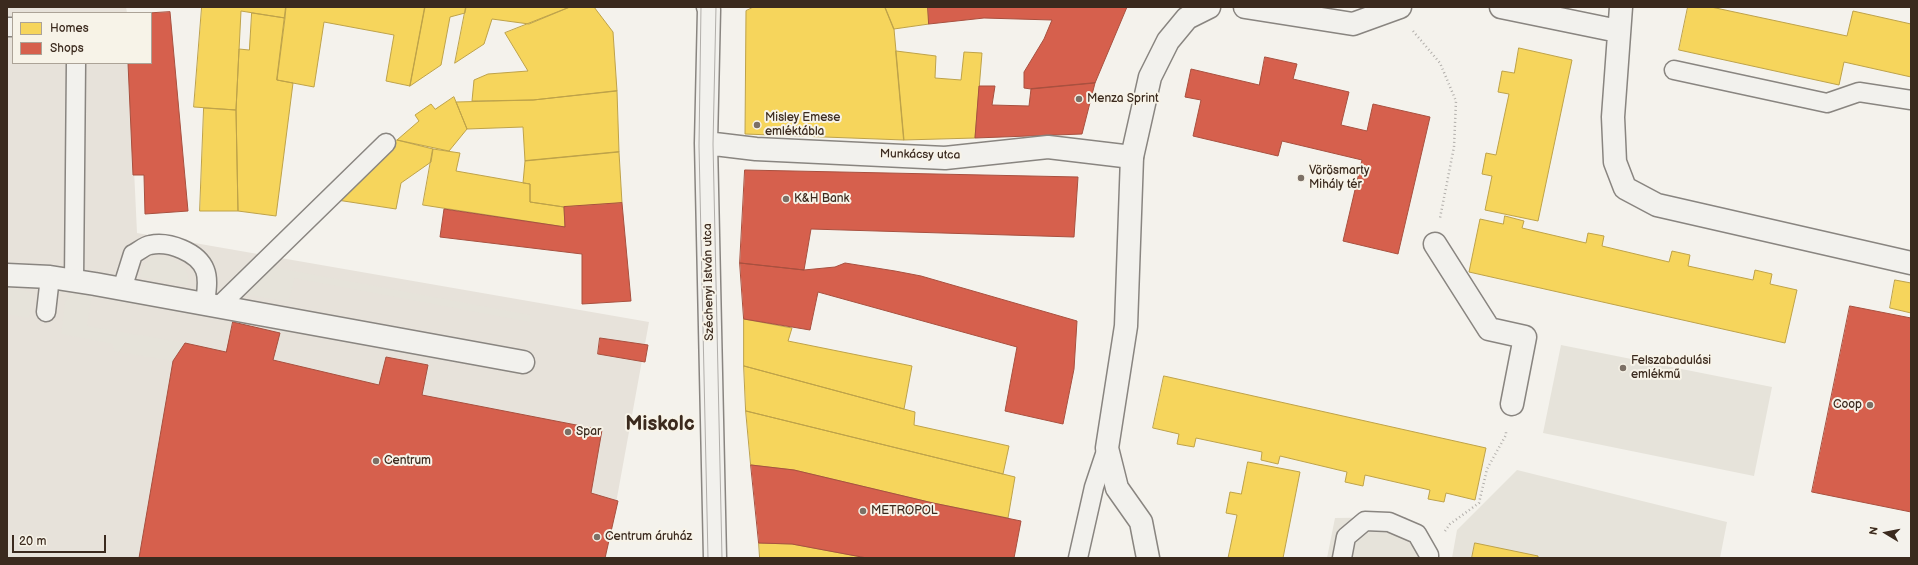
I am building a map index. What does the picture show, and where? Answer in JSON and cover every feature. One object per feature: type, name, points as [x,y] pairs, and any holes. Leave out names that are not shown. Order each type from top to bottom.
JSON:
[{"type":"street","name":"Széchenyi István utca","points":[[708,7],[706,143],[715,558]]},
{"type":"street","points":[[1148,558],[1141,522],[1117,488],[1107,448],[1126,326],[1132,157],[1150,77],[1168,41],[1187,18],[1209,7]]},
{"type":"street","points":[[1245,7],[1353,24],[1397,8]]},
{"type":"street","points":[[1501,7],[1618,31]]},
{"type":"street","points":[[1621,7],[1618,31],[1613,117],[1615,162],[1625,188],[1657,205],[1911,263]]},
{"type":"street","name":"Munkácsy utca","points":[[706,143],[756,149],[945,158],[1048,147],[1132,157]]},
{"type":"street","points":[[1435,244],[1489,329],[1525,337],[1512,404]]},
{"type":"street","points":[[7,275],[50,277],[122,289],[523,362]]},
{"type":"lane","points":[[74,281],[76,64]]},
{"type":"lane","points":[[1674,70],[1826,103],[1859,92],[1911,100]]},
{"type":"lane","points":[[212,306],[386,143]]},
{"type":"lane","points":[[122,289],[123,280],[133,254],[149,245],[168,246],[182,250],[198,258],[206,271],[212,306]]},
{"type":"lane","points":[[46,312],[50,277]]},
{"type":"lane","points":[[1078,558],[1094,487],[1107,448]]},
{"type":"lane","points":[[1342,558],[1346,537],[1365,521],[1389,522],[1417,534],[1429,556]]},
{"type":"path","points":[[1397,8],[1440,63],[1456,101],[1454,147],[1435,244]]},
{"type":"path","points":[[1429,556],[1450,524],[1479,503],[1487,469],[1506,435],[1512,404]]},
{"type":"shaded area","points":[[7,7],[126,7],[127,12],[12,12],[12,64],[129,64],[137,233],[649,322],[606,558],[7,558]]},
{"type":"shaded area","points":[[159,257],[171,259],[181,264],[187,273],[188,285],[140,277],[142,269],[146,263],[151,259]]},
{"type":"shaded area","points":[[272,267],[530,315],[530,322],[294,278],[289,302],[244,294]]},
{"type":"shaded area","points":[[7,288],[23,290],[31,293],[32,297],[29,318],[7,314]]},
{"type":"shaded area","points":[[71,292],[92,295],[87,326],[185,343],[173,361],[114,351],[113,344],[61,334],[65,302]]},
{"type":"shaded area","points":[[1561,345],[1772,387],[1754,476],[1543,433]]},
{"type":"shaded area","points":[[1517,470],[1727,522],[1720,558],[1452,558],[1457,530]]},
{"type":"shaded area","points":[[1406,517],[1425,547],[1422,558],[1327,558],[1335,518]]},
{"type":"building: Homes","points":[[202,7],[286,7],[285,18],[241,11],[236,110],[194,107]]},
{"type":"building: Homes","points":[[286,7],[425,7],[410,86],[386,81],[394,35],[324,22],[314,87],[277,80]]},
{"type":"building: Homes","points":[[425,7],[466,7],[465,13],[450,17],[441,65],[410,86]]},
{"type":"building: Homes","points":[[466,7],[570,7],[529,24],[492,19],[484,44],[455,63]]},
{"type":"building: Homes","points":[[570,7],[594,7],[613,32],[617,91],[533,100],[472,101],[474,80],[488,74],[528,71],[505,33]]},
{"type":"building: Homes","points":[[754,7],[885,7],[894,29],[904,140],[745,134],[746,11]]},
{"type":"building: Homes","points":[[885,7],[928,7],[929,24],[894,29]]},
{"type":"building: Homes","points":[[1688,7],[1711,7],[1847,36],[1853,11],[1911,24],[1911,77],[1844,62],[1839,85],[1679,50]]},
{"type":"building: Homes","points":[[252,13],[285,18],[277,80],[293,83],[276,216],[238,211],[236,110],[239,49],[249,50]]},
{"type":"building: Homes","points":[[1519,48],[1572,60],[1538,221],[1485,210],[1492,176],[1482,174],[1486,153],[1496,155],[1509,94],[1498,92],[1502,71],[1514,73]]},
{"type":"building: Homes","points":[[896,51],[936,56],[935,78],[961,80],[964,52],[982,53],[975,138],[904,140]]},
{"type":"building: Homes","points":[[617,91],[619,152],[525,161],[523,127],[467,129],[456,102],[533,100]]},
{"type":"building: Homes","points":[[454,97],[467,129],[449,151],[397,140],[419,121],[415,115],[431,104],[435,109]]},
{"type":"building: Homes","points":[[204,108],[236,110],[238,211],[200,211]]},
{"type":"building: Homes","points":[[397,140],[433,149],[431,162],[401,183],[396,209],[337,200]]},
{"type":"building: Homes","points":[[433,149],[460,153],[456,171],[530,184],[530,202],[564,207],[565,227],[423,205]]},
{"type":"building: Homes","points":[[619,152],[622,203],[564,207],[530,202],[530,184],[523,183],[525,161]]},
{"type":"building: Homes","points":[[1505,216],[1524,221],[1522,228],[1586,243],[1588,233],[1604,236],[1602,246],[1669,262],[1672,251],[1690,255],[1688,266],[1753,280],[1755,270],[1772,274],[1770,284],[1797,290],[1785,343],[1469,272],[1480,219],[1503,224]]},
{"type":"building: Homes","points":[[1895,280],[1911,283],[1911,313],[1890,308]]},
{"type":"building: Homes","points":[[744,319],[792,328],[788,341],[912,366],[904,409],[744,366]]},
{"type":"building: Homes","points":[[744,366],[915,412],[914,425],[1009,446],[1003,474],[746,411]]},
{"type":"building: Homes","points":[[1164,376],[1486,448],[1475,500],[1446,493],[1444,502],[1428,499],[1430,490],[1365,475],[1363,486],[1345,482],[1347,472],[1280,456],[1278,464],[1261,460],[1262,452],[1196,438],[1194,447],[1177,444],[1179,434],[1153,428]]},
{"type":"building: Homes","points":[[746,411],[1015,477],[1008,518],[933,503],[794,470],[751,465]]},
{"type":"building: Homes","points":[[1248,462],[1300,472],[1283,558],[1228,558],[1237,515],[1226,513],[1230,492],[1241,494]]},
{"type":"building: Homes","points":[[759,543],[792,544],[867,558],[760,558]]},
{"type":"building: Homes","points":[[1475,543],[1538,556],[1538,558],[1472,558]]},
{"type":"building: Shops","points":[[928,7],[1127,7],[1095,83],[1031,89],[1024,88],[1024,72],[1044,39],[1052,20],[984,18],[929,24]]},
{"type":"building: Shops","points":[[170,12],[188,211],[145,214],[144,175],[133,175],[128,64],[152,64],[152,13]]},
{"type":"building: Shops","points":[[1265,57],[1297,64],[1293,79],[1349,92],[1341,125],[1367,131],[1373,104],[1430,117],[1398,254],[1343,241],[1362,160],[1282,141],[1278,156],[1193,136],[1201,100],[1185,97],[1191,69],[1259,85]]},
{"type":"building: Shops","points":[[1095,83],[1082,134],[975,138],[979,86],[995,86],[992,105],[1029,106],[1031,89]]},
{"type":"building: Shops","points":[[745,170],[1078,177],[1074,237],[811,229],[804,270],[740,263]]},
{"type":"building: Shops","points":[[622,203],[631,301],[582,304],[582,254],[440,237],[444,209],[565,227],[564,207]]},
{"type":"building: Shops","points":[[740,263],[804,270],[835,267],[845,263],[895,271],[921,276],[1077,321],[1074,369],[1063,424],[1005,411],[1017,347],[818,292],[810,330],[744,319]]},
{"type":"building: Shops","name":"Coop","points":[[1850,306],[1911,318],[1911,512],[1812,492]]},
{"type":"building: Shops","name":"Centrum","points":[[233,322],[280,333],[273,360],[379,385],[386,357],[428,365],[422,395],[602,430],[591,493],[618,501],[605,558],[139,558],[173,361],[185,343],[226,352]]},
{"type":"building: Shops","points":[[600,338],[648,345],[645,362],[598,354]]},
{"type":"building: Shops","name":"METROPOL","points":[[751,465],[794,470],[933,503],[1021,521],[1014,558],[867,558],[792,544],[759,543]]},
{"type":"tram line","points":[[701,7],[699,146],[708,558]]},
{"type":"tram line","points":[[716,7],[713,144],[722,558]]},
{"type":"place","name":"Menza Sprint","points":[[1079,99]]},
{"type":"place","name":"Misley Emese emléktábla","points":[[757,125]]},
{"type":"place","name":"Vörösmarty Mihály tér","points":[[1301,178]]},
{"type":"place","name":"K&H Bank","points":[[786,199]]},
{"type":"place","name":"Felszabadulási emlékmű","points":[[1623,368]]},
{"type":"place","name":"Coop","points":[[1870,405]]},
{"type":"place","name":"Spar","points":[[568,432]]},
{"type":"place","name":"Centrum","points":[[376,461]]},
{"type":"place","name":"METROPOL","points":[[863,511]]},
{"type":"place","name":"Centrum áruház","points":[[597,537]]},
{"type":"district","name":"Miskolc","points":[[660,425]]}]
